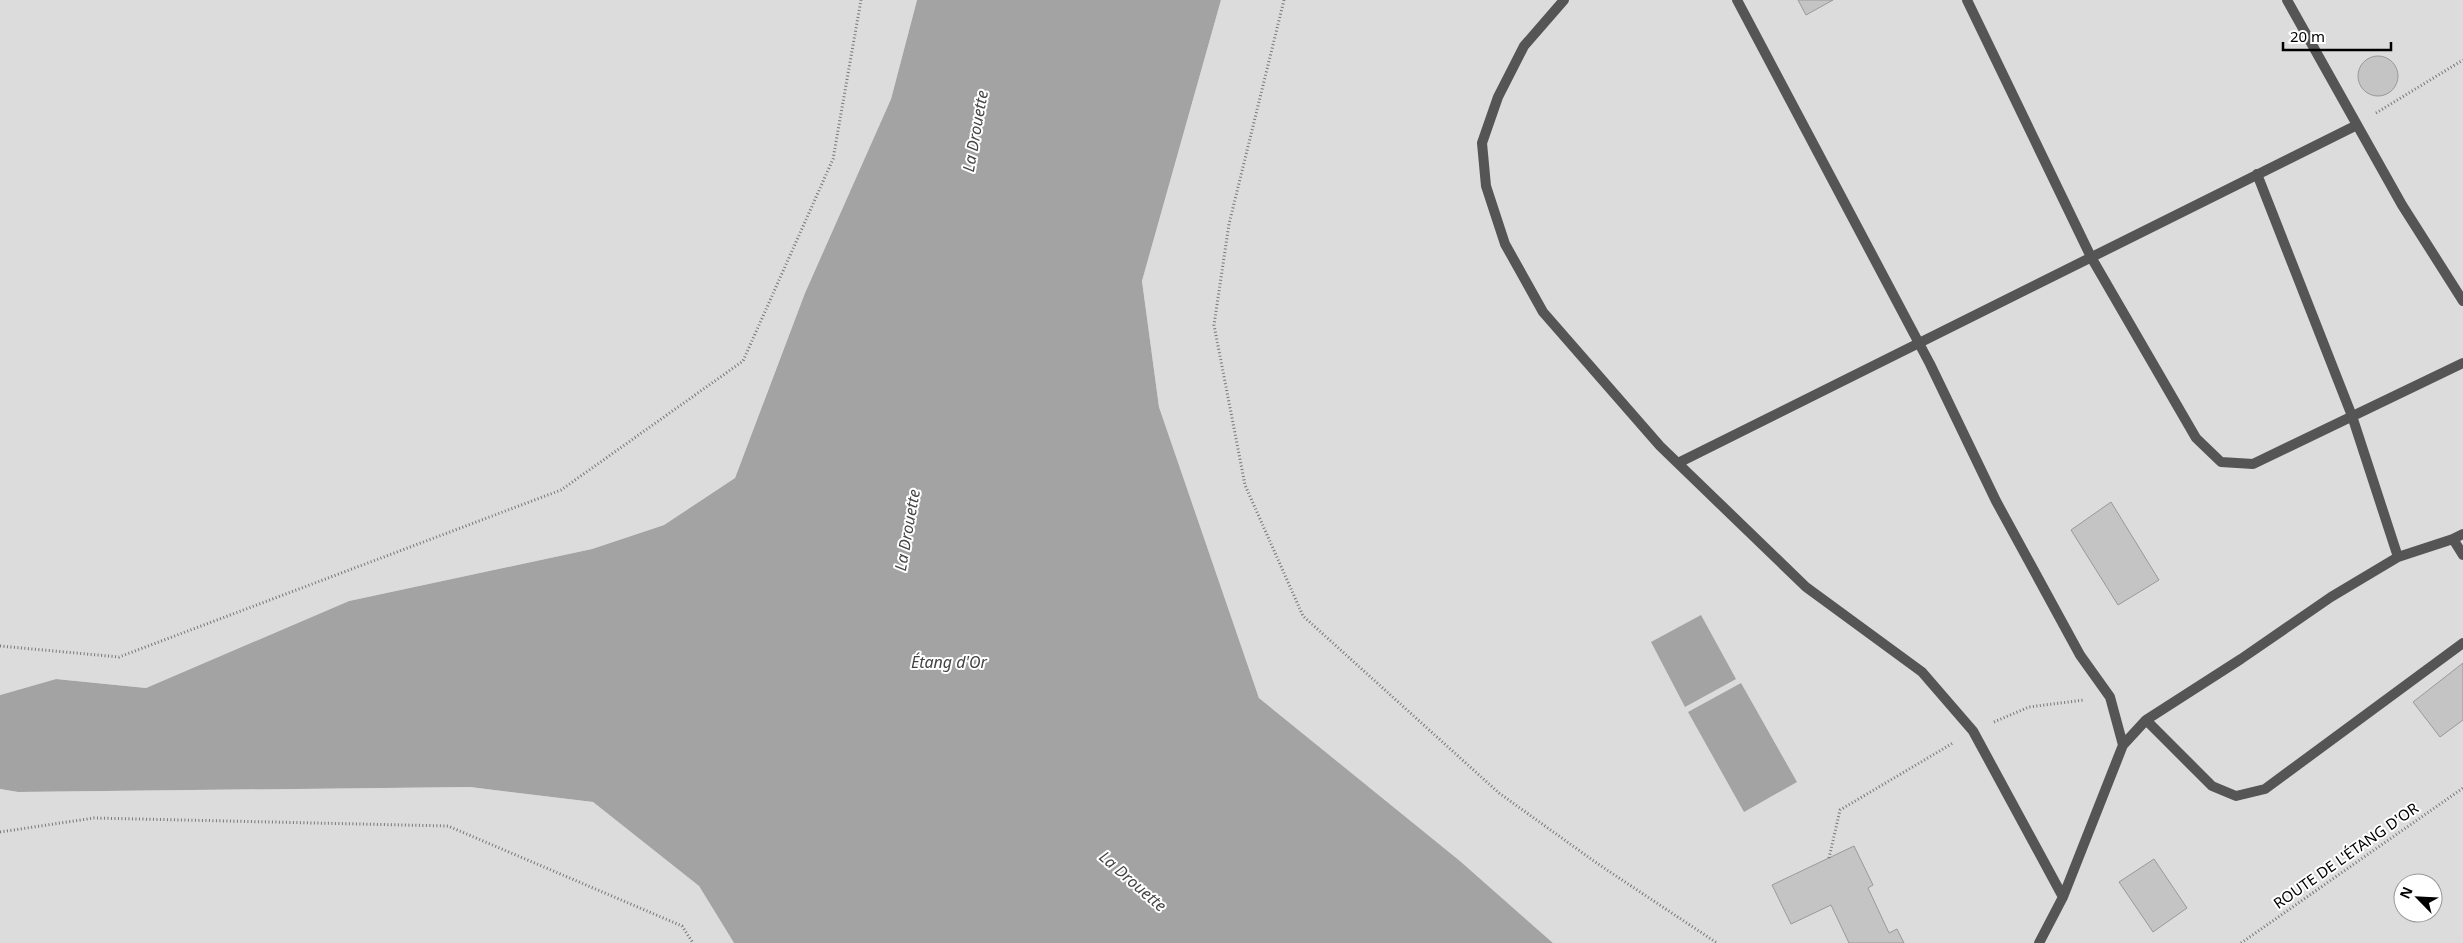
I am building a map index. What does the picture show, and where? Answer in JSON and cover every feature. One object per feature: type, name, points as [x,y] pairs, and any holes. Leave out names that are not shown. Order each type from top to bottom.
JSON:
[{"type":"lane","points":[[1564,0],[1524,46],[1498,97],[1482,143],[1486,186],[1505,244],[1543,312],[1585,362],[1678,463],[1806,587],[1922,672],[1972,731],[2063,897]]},
{"type":"lane","points":[[1737,0],[1919,343],[1996,501],[2080,655],[2110,697],[2123,745]]},
{"type":"lane","points":[[1967,0],[2091,257],[2196,438],[2221,462],[2253,464],[2463,363]]},
{"type":"lane","points":[[2287,0],[2402,205],[2463,302]]},
{"type":"lane","points":[[1678,463],[2357,125]]},
{"type":"lane","points":[[2257,174],[2352,416],[2398,557]]},
{"type":"lane","points":[[2039,943],[2063,897],[2123,745],[2146,720],[2331,597],[2398,557],[2463,534]]},
{"type":"lane","points":[[2453,539],[2463,555]]},
{"type":"lane","points":[[2146,720],[2212,786],[2236,796],[2264,789],[2463,643]]},
{"type":"path","points":[[0,646],[119,657],[561,490],[743,361],[833,159],[861,0]]},
{"type":"path","points":[[1284,0],[1229,224],[1214,325],[1245,485],[1303,616],[1499,792],[1598,864],[1717,943]]},
{"type":"path","points":[[2357,125],[2463,60]]},
{"type":"path","points":[[1829,858],[1840,810],[1972,731],[2029,707],[2110,697]]},
{"type":"path","name":"ROUTE DE L'ÉTANG D'OR","points":[[2241,943],[2463,788]]},
{"type":"path","points":[[0,832],[94,818],[448,826],[682,926],[694,943]]},
{"type":"shaded area","points":[[0,0],[917,0],[891,99],[805,293],[735,478],[664,525],[592,549],[349,601],[146,688],[56,679],[0,695]]},
{"type":"shaded area","points":[[1221,0],[2463,0],[2463,943],[1553,943],[1460,861],[1259,698],[1159,407],[1142,281]]},
{"type":"shaded area","points":[[470,787],[593,802],[699,886],[734,943],[0,943],[0,789],[18,792]]},
{"type":"water","name":"Étang d'Or","points":[[917,0],[1221,0],[1142,281],[1159,407],[1259,698],[1460,861],[1553,943],[734,943],[699,886],[593,802],[470,787],[18,792],[0,789],[0,695],[56,679],[146,688],[349,601],[592,549],[664,525],[735,478],[805,293],[891,99]]},
{"type":"water","points":[[1701,615],[1736,679],[1685,707],[1651,642]]},
{"type":"water","points":[[1741,683],[1797,782],[1744,812],[1688,712]]},
{"type":"building","points":[[1798,0],[1833,0],[1806,15]]},
{"type":"building","points":[[2382,56],[2389,59],[2395,65],[2398,76],[2397,84],[2389,93],[2382,96],[2374,96],[2367,93],[2359,84],[2358,72],[2361,65],[2370,57]]},
{"type":"building","points":[[2111,502],[2159,580],[2118,605],[2071,530]]},
{"type":"building","points":[[2463,663],[2463,720],[2440,737],[2413,702]]},
{"type":"building","points":[[1854,846],[1873,885],[1868,888],[1889,933],[1897,929],[1904,943],[1849,943],[1831,905],[1791,924],[1772,885]]},
{"type":"building","points":[[2154,859],[2187,908],[2153,932],[2119,882]]},
{"type":"water label","name":"La Drouette","points":[[975,131]]},
{"type":"water label","name":"La Drouette","points":[[907,530]]},
{"type":"water label","name":"La Drouette","points":[[1133,881]]}]
